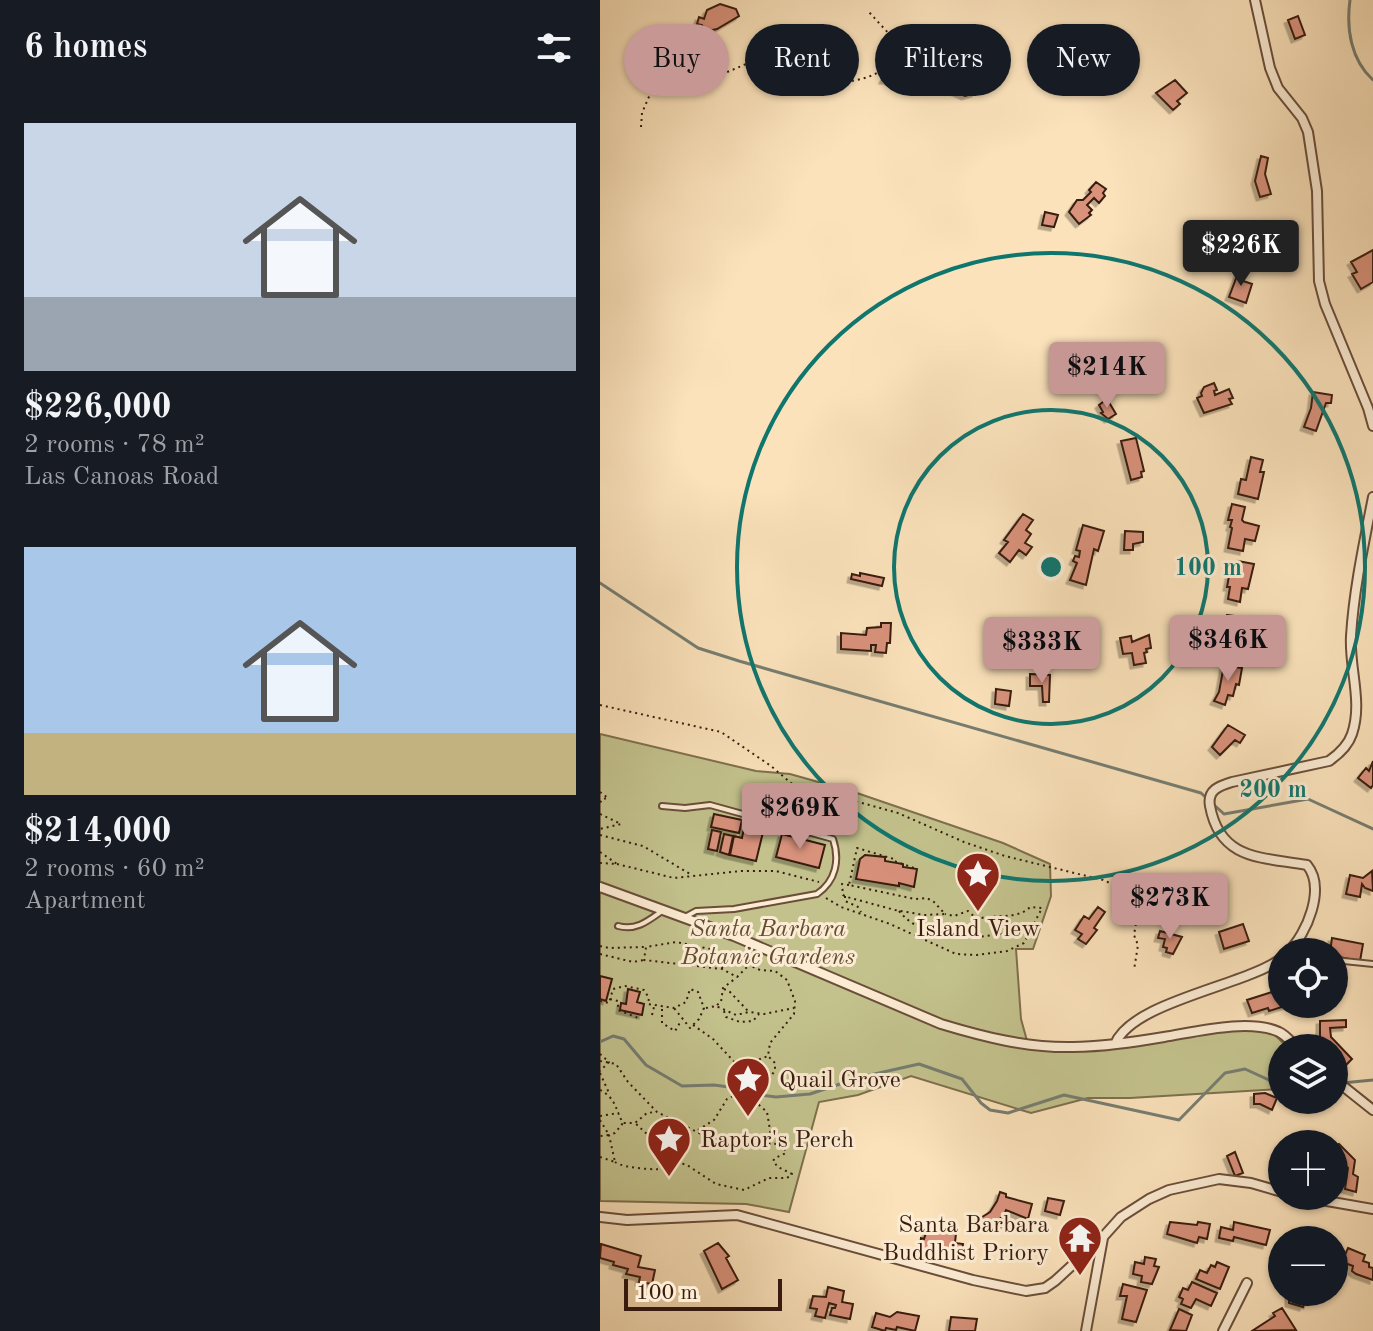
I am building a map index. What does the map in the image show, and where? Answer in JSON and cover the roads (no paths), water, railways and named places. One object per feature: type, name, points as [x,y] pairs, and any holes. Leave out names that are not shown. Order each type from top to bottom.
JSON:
[{"type":"street","points":[[1255,0],[1270,68],[1278,88],[1302,118],[1308,132],[1317,191],[1319,281],[1325,304],[1373,426]]},
{"type":"street","points":[[1300,938],[1315,893],[1312,870],[1307,865],[1274,861],[1226,844],[1212,817],[1209,800],[1211,792],[1232,782],[1329,761],[1348,742],[1353,732],[1357,700],[1351,639],[1360,558],[1373,497]]},
{"type":"street","points":[[600,887],[941,1024],[975,1034],[1070,1048],[1167,1037],[1193,1030],[1262,1027],[1282,1034]]},
{"type":"street","points":[[1115,1044],[1119,1034],[1133,1023],[1185,998],[1268,966]]},
{"type":"street","points":[[1348,1090],[1373,1110]]},
{"type":"street","points":[[600,1217],[627,1220],[737,1215],[912,1264],[1026,1291],[1045,1288],[1055,1281],[1121,1217],[1169,1190],[1207,1180],[1251,1183],[1268,1188]]},
{"type":"street","points":[[1348,1205],[1373,1209]]},
{"type":"street","points":[[1086,1331],[1103,1237]]},
{"type":"street","points":[[1223,1331],[1247,1283]]},
{"type":"lane","points":[[662,806],[685,808],[710,805],[833,839],[836,848],[835,872],[827,887],[819,893],[734,909],[696,911],[683,918]]},
{"type":"lane","points":[[618,926],[643,925],[663,910]]},
{"type":"lane","points":[[1348,961],[1373,964]]},
{"type":"waterway","points":[[1350,0],[1349,22],[1355,54],[1373,80]]},
{"type":"waterway","points":[[600,583],[698,648],[1201,793],[1224,814],[1308,799],[1373,829]]},
{"type":"waterway","points":[[600,1042],[613,1036],[624,1039],[646,1065],[682,1086],[714,1085],[776,1097],[810,1094],[861,1077],[919,1064],[962,1079],[990,1110],[1008,1113],[1064,1095],[1179,1120],[1225,1073],[1245,1069],[1268,1080]]},
{"type":"waterway","points":[[1348,1082],[1373,1080]]},
{"type":"place","name":"Island View","points":[[978,913]]},
{"type":"place","name":"Quail Grove","points":[[748,1118]]},
{"type":"place","name":"Raptor's Perch","points":[[669,1178]]},
{"type":"place","name":"Santa Barbara Buddhist Priory","points":[[1080,1277]]},
{"type":"park label","name":"Santa Barbara Botanic Gardens","points":[[768,942]]}]
